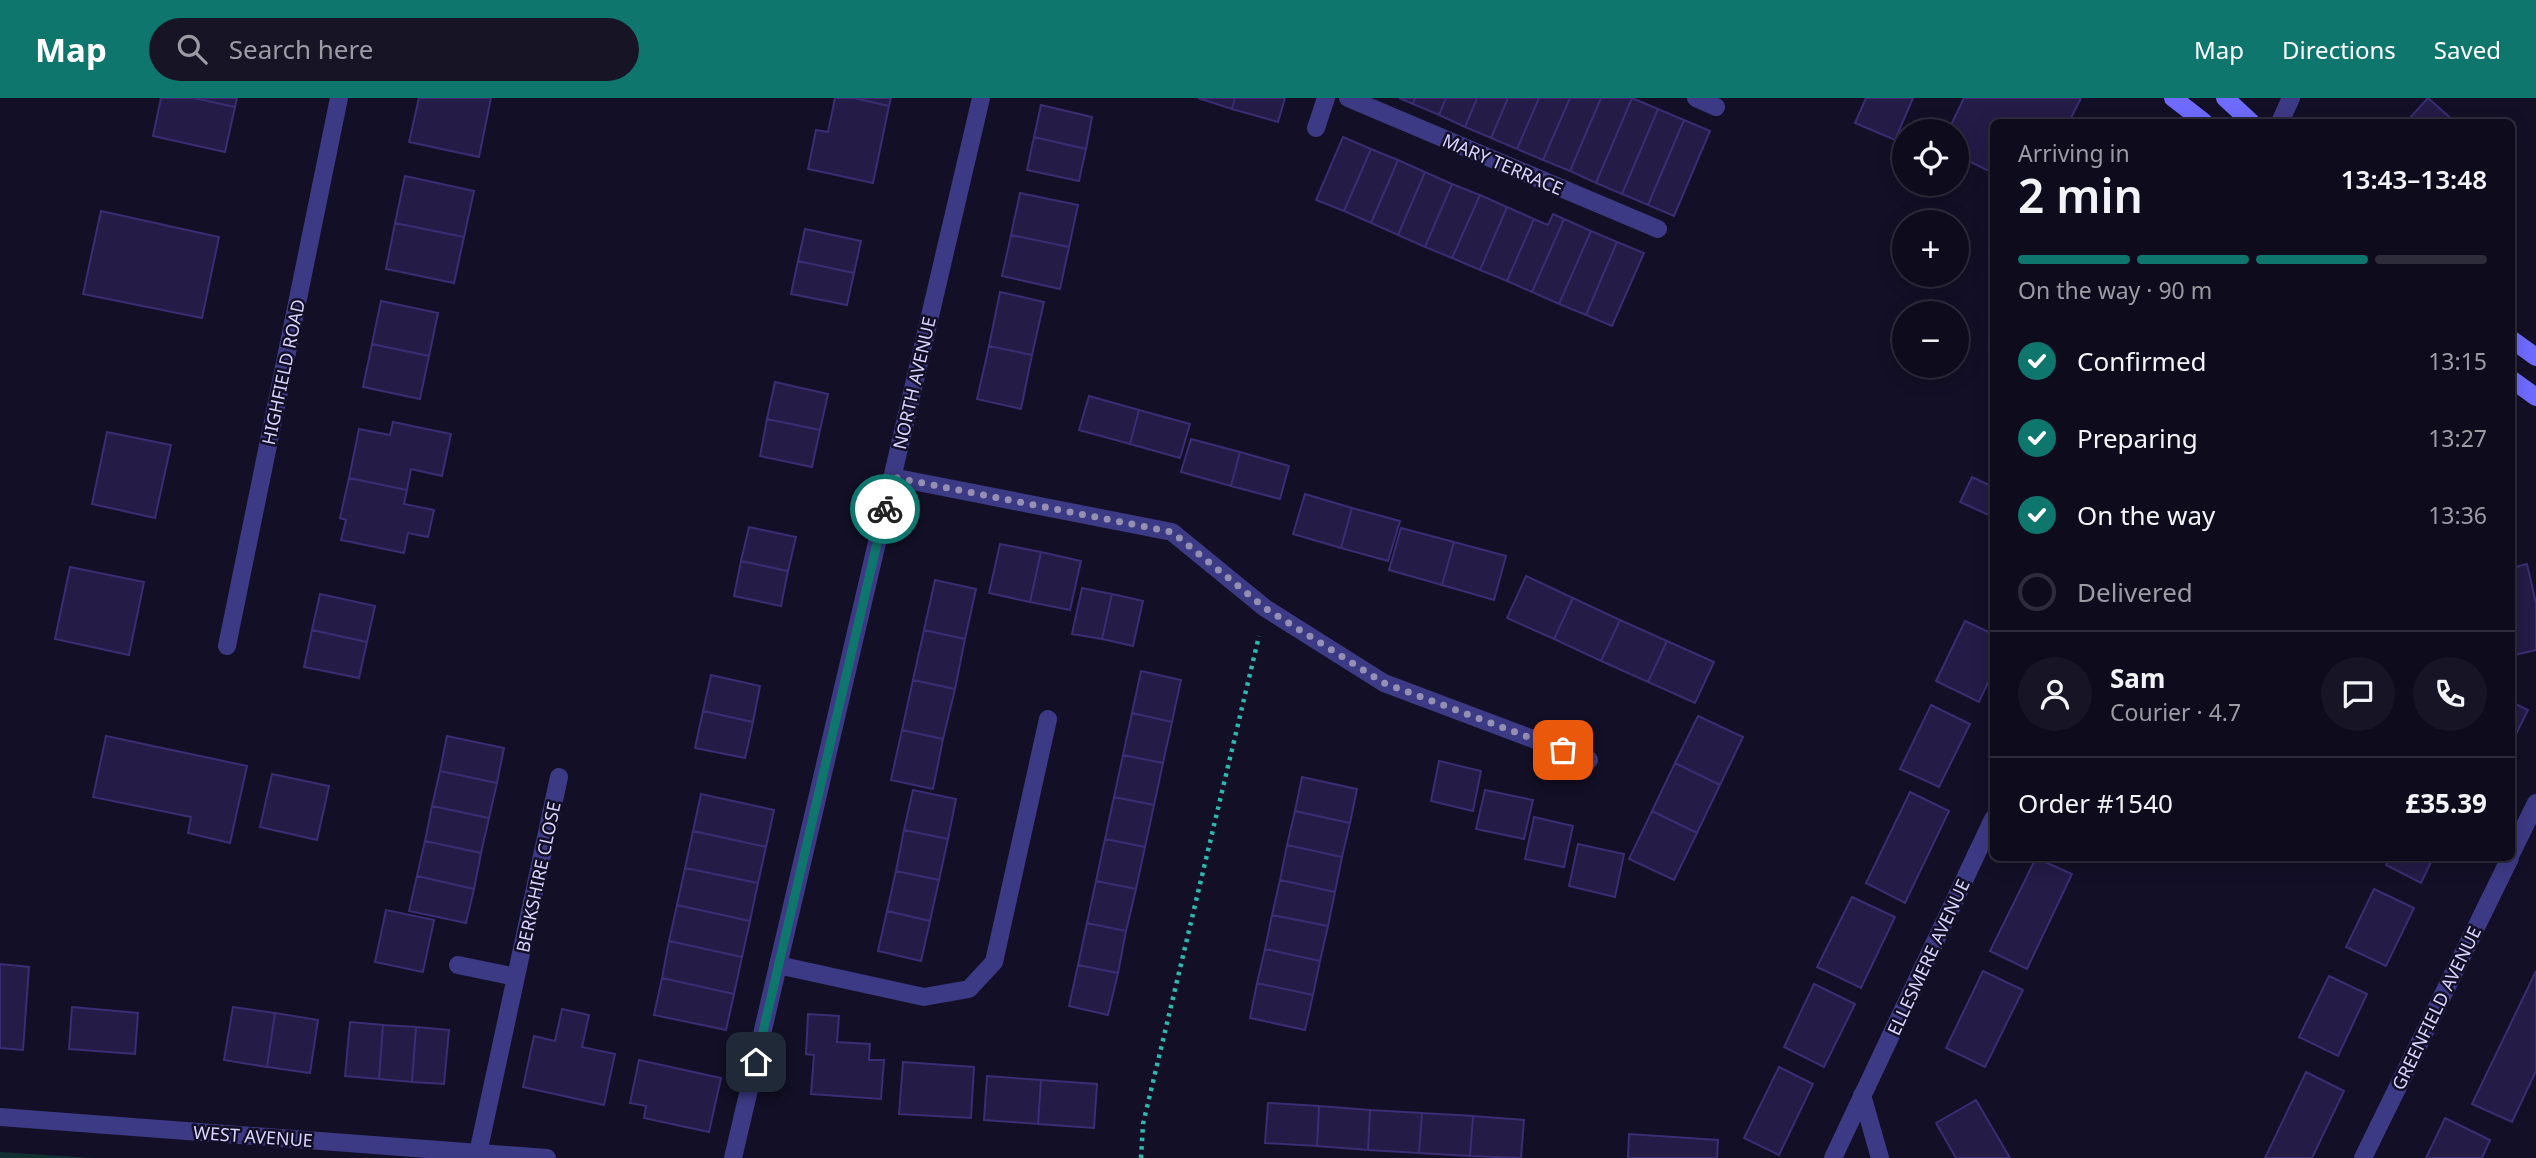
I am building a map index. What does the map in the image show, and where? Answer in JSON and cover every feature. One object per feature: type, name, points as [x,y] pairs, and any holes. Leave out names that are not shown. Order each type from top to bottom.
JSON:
[{"type":"main road","points":[[2173,98],[2200,119]]},
{"type":"main road","points":[[2225,98],[2248,119]]},
{"type":"main road","points":[[2515,342],[2536,357]]},
{"type":"main road","points":[[2515,382],[2536,397]]},
{"type":"street","name":"HIGHFIELD ROAD","points":[[227,646],[339,98]]},
{"type":"street","name":"NORTH AVENUE","points":[[733,1158],[981,98]]},
{"type":"street","points":[[1316,128],[1326,98]]},
{"type":"street","name":"MARY TERRACE","points":[[1348,98],[1658,229]]},
{"type":"street","points":[[1696,98],[1716,107]]},
{"type":"street","points":[[2281,119],[2291,98]]},
{"type":"street","points":[[892,477],[1172,532],[1265,608],[1384,683],[1589,760]]},
{"type":"street","points":[[778,965],[924,996],[970,989],[994,962],[1048,719]]},
{"type":"street","name":"BERKSHIRE CLOSE","points":[[478,1153],[559,777]]},
{"type":"street","name":"GREENFIELD AVENUE","points":[[2515,846],[2536,803]]},
{"type":"street","name":"ELLESMERE AVENUE","points":[[1833,1158],[1990,825]]},
{"type":"street","name":"GREENFIELD AVENUE","points":[[2363,1158],[2508,861]]},
{"type":"street","name":"BERKSHIRE CLOSE","points":[[458,965],[516,977]]},
{"type":"street","points":[[1863,1095],[1880,1158]]},
{"type":"street","name":"WEST AVENUE","points":[[0,1117],[547,1158]]},
{"type":"path","points":[[1141,1158],[1143,1124],[1265,608]]},
{"type":"green space","points":[[0,1152],[95,1158],[0,1158]]},
{"type":"building","points":[[161,98],[194,98],[235,107],[225,152],[153,136]]},
{"type":"building","points":[[194,98],[237,98],[235,107]]},
{"type":"building","points":[[419,98],[491,98],[479,157],[409,142]]},
{"type":"building","points":[[835,98],[854,98],[889,106],[873,183],[808,169],[816,130],[828,132]]},
{"type":"building","points":[[854,98],[891,98],[889,106]]},
{"type":"building","points":[[1198,98],[1235,98],[1232,109]]},
{"type":"building","points":[[1235,98],[1285,98],[1278,122],[1232,109]]},
{"type":"building","points":[[1399,98],[1415,98],[1413,104]]},
{"type":"building","points":[[1415,98],[1446,98],[1439,115],[1413,104]]},
{"type":"building","points":[[1446,98],[1477,98],[1465,127],[1439,115]]},
{"type":"building","points":[[1477,98],[1508,98],[1491,138],[1465,127]]},
{"type":"building","points":[[1508,98],[1539,98],[1517,149],[1491,138]]},
{"type":"building","points":[[1539,98],[1570,98],[1543,160],[1517,149]]},
{"type":"building","points":[[1570,98],[1601,98],[1570,171],[1543,160]]},
{"type":"building","points":[[1601,98],[1632,98],[1596,183],[1570,171]]},
{"type":"building","points":[[1632,98],[1658,109],[1622,194],[1596,183]]},
{"type":"building","points":[[1866,98],[1913,98],[1904,119],[1892,119],[1892,139],[1855,123]]},
{"type":"building","points":[[1964,98],[2081,98],[2070,119],[1990,119],[1990,172],[1969,161],[1969,119],[1954,119]]},
{"type":"building","points":[[2428,98],[2452,119],[2409,119]]},
{"type":"building","points":[[1041,105],[1092,117],[1086,149],[1034,137]]},
{"type":"building","points":[[1658,109],[1684,120],[1648,205],[1622,194]]},
{"type":"building","points":[[1684,120],[1710,131],[1674,216],[1648,205]]},
{"type":"building","points":[[1034,137],[1086,149],[1079,181],[1027,170]]},
{"type":"building","points":[[1343,137],[1371,149],[1344,211],[1316,200]]},
{"type":"building","points":[[1371,149],[1398,160],[1371,223],[1344,211]]},
{"type":"building","points":[[1398,160],[1425,172],[1398,235],[1371,223]]},
{"type":"building","points":[[1425,172],[1452,184],[1425,247],[1398,235]]},
{"type":"building","points":[[405,176],[474,191],[464,237],[395,223]]},
{"type":"building","points":[[1452,184],[1480,195],[1452,258],[1425,247]]},
{"type":"building","points":[[1020,193],[1078,205],[1069,247],[1011,235]]},
{"type":"building","points":[[1480,195],[1507,207],[1480,270],[1452,258]]},
{"type":"building","points":[[1507,207],[1534,219],[1507,281],[1480,270]]},
{"type":"building","points":[[101,211],[219,237],[202,318],[83,294]]},
{"type":"building","points":[[1553,214],[1564,219],[1532,292],[1507,281],[1534,219],[1548,225]]},
{"type":"building","points":[[1564,219],[1591,231],[1559,304],[1532,292]]},
{"type":"building","points":[[395,223],[464,237],[454,283],[386,269]]},
{"type":"building","points":[[805,229],[861,241],[854,273],[798,261]]},
{"type":"building","points":[[1591,231],[1617,242],[1586,315],[1559,304]]},
{"type":"building","points":[[1011,235],[1069,247],[1060,289],[1002,276]]},
{"type":"building","points":[[1617,242],[1644,253],[1612,326],[1586,315]]},
{"type":"building","points":[[798,261],[854,273],[847,305],[791,294]]},
{"type":"building","points":[[1000,292],[1044,302],[1032,355],[989,346]]},
{"type":"building","points":[[381,301],[438,313],[429,356],[372,344]]},
{"type":"building","points":[[372,344],[429,356],[420,399],[363,387]]},
{"type":"building","points":[[989,346],[1032,355],[1021,409],[977,399]]},
{"type":"building","points":[[775,382],[828,394],[820,430],[767,419]]},
{"type":"building","points":[[1089,396],[1139,410],[1130,444],[1079,430]]},
{"type":"building","points":[[1139,410],[1190,424],[1180,458],[1130,444]]},
{"type":"building","points":[[767,419],[820,430],[812,467],[760,456]]},
{"type":"building","points":[[393,422],[451,434],[442,476],[411,469],[407,490],[349,478],[359,429],[390,435]]},
{"type":"building","points":[[107,432],[171,445],[155,518],[92,504]]},
{"type":"building","points":[[1191,439],[1240,452],[1231,486],[1181,472]]},
{"type":"building","points":[[1240,452],[1289,466],[1280,499],[1231,486]]},
{"type":"building","points":[[1972,477],[1990,486],[1990,516],[1960,502]]},
{"type":"building","points":[[349,478],[407,490],[404,504],[434,510],[428,537],[408,533],[404,553],[341,540],[346,520],[340,518]]},
{"type":"building","points":[[1305,494],[1352,508],[1341,548],[1293,534]]},
{"type":"building","points":[[1352,508],[1400,521],[1388,561],[1341,548]]},
{"type":"building","points":[[749,527],[796,537],[788,571],[741,561]]},
{"type":"building","points":[[1401,528],[1454,542],[1442,585],[1389,570]]},
{"type":"building","points":[[1454,542],[1506,556],[1494,600],[1442,585]]},
{"type":"building","points":[[1000,544],[1041,552],[1030,602],[989,593]]},
{"type":"building","points":[[1041,552],[1081,561],[1070,610],[1030,602]]},
{"type":"building","points":[[741,561],[788,571],[781,606],[734,596]]},
{"type":"building","points":[[2527,564],[2536,603],[2536,650],[2515,655],[2515,567]]},
{"type":"building","points":[[70,567],[144,582],[129,655],[55,639]]},
{"type":"building","points":[[1526,576],[1573,598],[1554,639],[1507,618]]},
{"type":"building","points":[[935,580],[976,589],[965,639],[924,630]]},
{"type":"building","points":[[1082,588],[1112,594],[1102,639],[1072,634]]},
{"type":"building","points":[[320,594],[375,606],[367,642],[312,630]]},
{"type":"building","points":[[1112,594],[1143,601],[1133,646],[1102,639]]},
{"type":"building","points":[[1573,598],[1620,620],[1601,661],[1554,639]]},
{"type":"building","points":[[1620,620],[1667,641],[1648,682],[1601,661]]},
{"type":"building","points":[[1965,621],[1990,633],[1990,678],[1979,702],[1936,681]]},
{"type":"building","points":[[312,630],[367,642],[359,678],[304,667]]},
{"type":"building","points":[[924,630],[965,639],[955,689],[913,680]]},
{"type":"building","points":[[1667,641],[1714,662],[1695,703],[1648,682]]},
{"type":"building","points":[[1141,671],[1181,680],[1172,722],[1132,713]]},
{"type":"building","points":[[711,675],[760,686],[753,722],[703,711]]},
{"type":"building","points":[[913,680],[955,689],[943,739],[902,730]]},
{"type":"building","points":[[2515,704],[2528,710],[2515,736]]},
{"type":"building","points":[[1931,705],[1970,724],[1939,787],[1900,769]]},
{"type":"building","points":[[703,711],[753,722],[745,758],[695,748]]},
{"type":"building","points":[[1132,713],[1172,722],[1163,763],[1123,755]]},
{"type":"building","points":[[1698,716],[1743,737],[1720,785],[1675,763]]},
{"type":"building","points":[[902,730],[943,739],[933,789],[891,780]]},
{"type":"building","points":[[106,736],[247,766],[230,843],[188,833],[191,817],[93,797]]},
{"type":"building","points":[[447,736],[504,748],[497,783],[440,771]]},
{"type":"building","points":[[1123,755],[1163,763],[1154,805],[1114,797]]},
{"type":"building","points":[[1439,761],[1481,771],[1473,811],[1431,801]]},
{"type":"building","points":[[1675,763],[1720,785],[1697,833],[1652,811]]},
{"type":"building","points":[[440,771],[497,783],[489,818],[432,806]]},
{"type":"building","points":[[272,774],[329,786],[317,840],[260,827]]},
{"type":"building","points":[[1302,777],[1357,789],[1350,823],[1295,811]]},
{"type":"building","points":[[913,790],[956,799],[948,839],[904,830]]},
{"type":"building","points":[[1485,790],[1533,800],[1524,839],[1476,829]]},
{"type":"building","points":[[1910,792],[1949,811],[1905,903],[1866,883]]},
{"type":"building","points":[[701,794],[774,810],[766,847],[693,831]]},
{"type":"building","points":[[1114,797],[1154,805],[1145,847],[1105,839]]},
{"type":"building","points":[[432,806],[489,818],[481,853],[425,841]]},
{"type":"building","points":[[1295,811],[1350,823],[1342,857],[1287,845]]},
{"type":"building","points":[[1652,811],[1697,833],[1674,880],[1629,859]]},
{"type":"building","points":[[1534,817],[1573,826],[1564,867],[1525,859]]},
{"type":"building","points":[[904,830],[948,839],[939,880],[896,871]]},
{"type":"building","points":[[693,831],[766,847],[758,883],[685,868]]},
{"type":"building","points":[[1105,839],[1145,847],[1136,889],[1096,881]]},
{"type":"building","points":[[425,841],[481,853],[474,889],[417,876]]},
{"type":"building","points":[[1578,844],[1624,854],[1615,897],[1569,886]]},
{"type":"building","points":[[1287,845],[1342,857],[1335,892],[1280,880]]},
{"type":"building","points":[[2035,861],[2043,861],[2072,874],[2027,969],[1990,951]]},
{"type":"building","points":[[2388,861],[2432,861],[2421,883],[2386,865]]},
{"type":"building","points":[[685,868],[758,883],[750,921],[677,905]]},
{"type":"building","points":[[896,871],[939,880],[930,921],[887,911]]},
{"type":"building","points":[[417,876],[474,889],[466,923],[409,911]]},
{"type":"building","points":[[1280,880],[1335,892],[1328,926],[1272,915]]},
{"type":"building","points":[[1096,881],[1136,889],[1126,931],[1087,923]]},
{"type":"building","points":[[2374,889],[2414,908],[2386,966],[2346,947]]},
{"type":"building","points":[[1852,897],[1895,917],[1861,988],[1817,967]]},
{"type":"building","points":[[677,905],[750,921],[742,957],[669,941]]},
{"type":"building","points":[[386,910],[434,920],[423,972],[375,962]]},
{"type":"building","points":[[887,911],[930,921],[921,961],[878,951]]},
{"type":"building","points":[[1272,915],[1328,926],[1320,961],[1265,949]]},
{"type":"building","points":[[1087,923],[1126,931],[1118,973],[1078,965]]},
{"type":"building","points":[[669,941],[742,957],[734,994],[662,978]]},
{"type":"building","points":[[1265,949],[1320,961],[1313,995],[1257,983]]},
{"type":"building","points":[[0,964],[29,967],[23,1050],[0,1048]]},
{"type":"building","points":[[1078,965],[1118,973],[1108,1015],[1069,1006]]},
{"type":"building","points":[[1983,971],[2023,990],[1985,1067],[1946,1048]]},
{"type":"building","points":[[2536,971],[2536,1071],[2512,1122],[2472,1104]]},
{"type":"building","points":[[2329,976],[2367,994],[2338,1056],[2299,1037]]},
{"type":"building","points":[[662,978],[734,994],[726,1030],[654,1015]]},
{"type":"building","points":[[1257,983],[1313,995],[1305,1030],[1250,1018]]},
{"type":"building","points":[[1814,984],[1855,1004],[1824,1067],[1784,1047]]},
{"type":"building","points":[[72,1007],[138,1013],[135,1054],[69,1049]]},
{"type":"building","points":[[233,1007],[275,1013],[267,1067],[224,1060]]},
{"type":"building","points":[[562,1009],[589,1015],[582,1047],[615,1054],[604,1105],[523,1087],[534,1036],[555,1041]]},
{"type":"building","points":[[275,1013],[318,1020],[310,1073],[267,1067]]},
{"type":"building","points":[[808,1014],[839,1016],[837,1042],[870,1044],[869,1060],[884,1060],[881,1099],[811,1094],[814,1055],[806,1054]]},
{"type":"building","points":[[350,1022],[383,1025],[379,1079],[345,1076]]},
{"type":"building","points":[[383,1025],[416,1027],[412,1082],[379,1079]]},
{"type":"building","points":[[416,1027],[449,1030],[444,1084],[412,1082]]},
{"type":"building","points":[[639,1060],[721,1078],[709,1132],[644,1118],[646,1106],[630,1103]]},
{"type":"building","points":[[903,1062],[974,1067],[971,1118],[899,1114]]},
{"type":"building","points":[[1779,1067],[1813,1084],[1779,1155],[1744,1138]]},
{"type":"building","points":[[2306,1072],[2344,1091],[2312,1158],[2265,1158]]},
{"type":"building","points":[[987,1076],[1041,1080],[1038,1124],[984,1120]]},
{"type":"building","points":[[1041,1080],[1097,1084],[1094,1128],[1038,1124]]},
{"type":"building","points":[[1976,1100],[2010,1158],[1956,1158],[1936,1123]]},
{"type":"building","points":[[1268,1103],[1319,1106],[1317,1146],[1265,1143]]},
{"type":"building","points":[[1319,1106],[1370,1110],[1368,1150],[1317,1146]]},
{"type":"building","points":[[1370,1110],[1422,1113],[1419,1153],[1368,1150]]},
{"type":"building","points":[[1422,1113],[1473,1116],[1470,1156],[1419,1153]]},
{"type":"building","points":[[1473,1116],[1524,1120],[1521,1158],[1470,1156]]},
{"type":"building","points":[[2445,1118],[2490,1140],[2482,1158],[2426,1158]]},
{"type":"building","points":[[1629,1134],[1718,1140],[1717,1158],[1628,1158]]},
{"type":"way so far","points":[[885,509],[892,477],[1172,532],[1265,608],[1384,683],[1563,750]]},
{"type":"route","points":[[756,1062],[885,509]]}]
